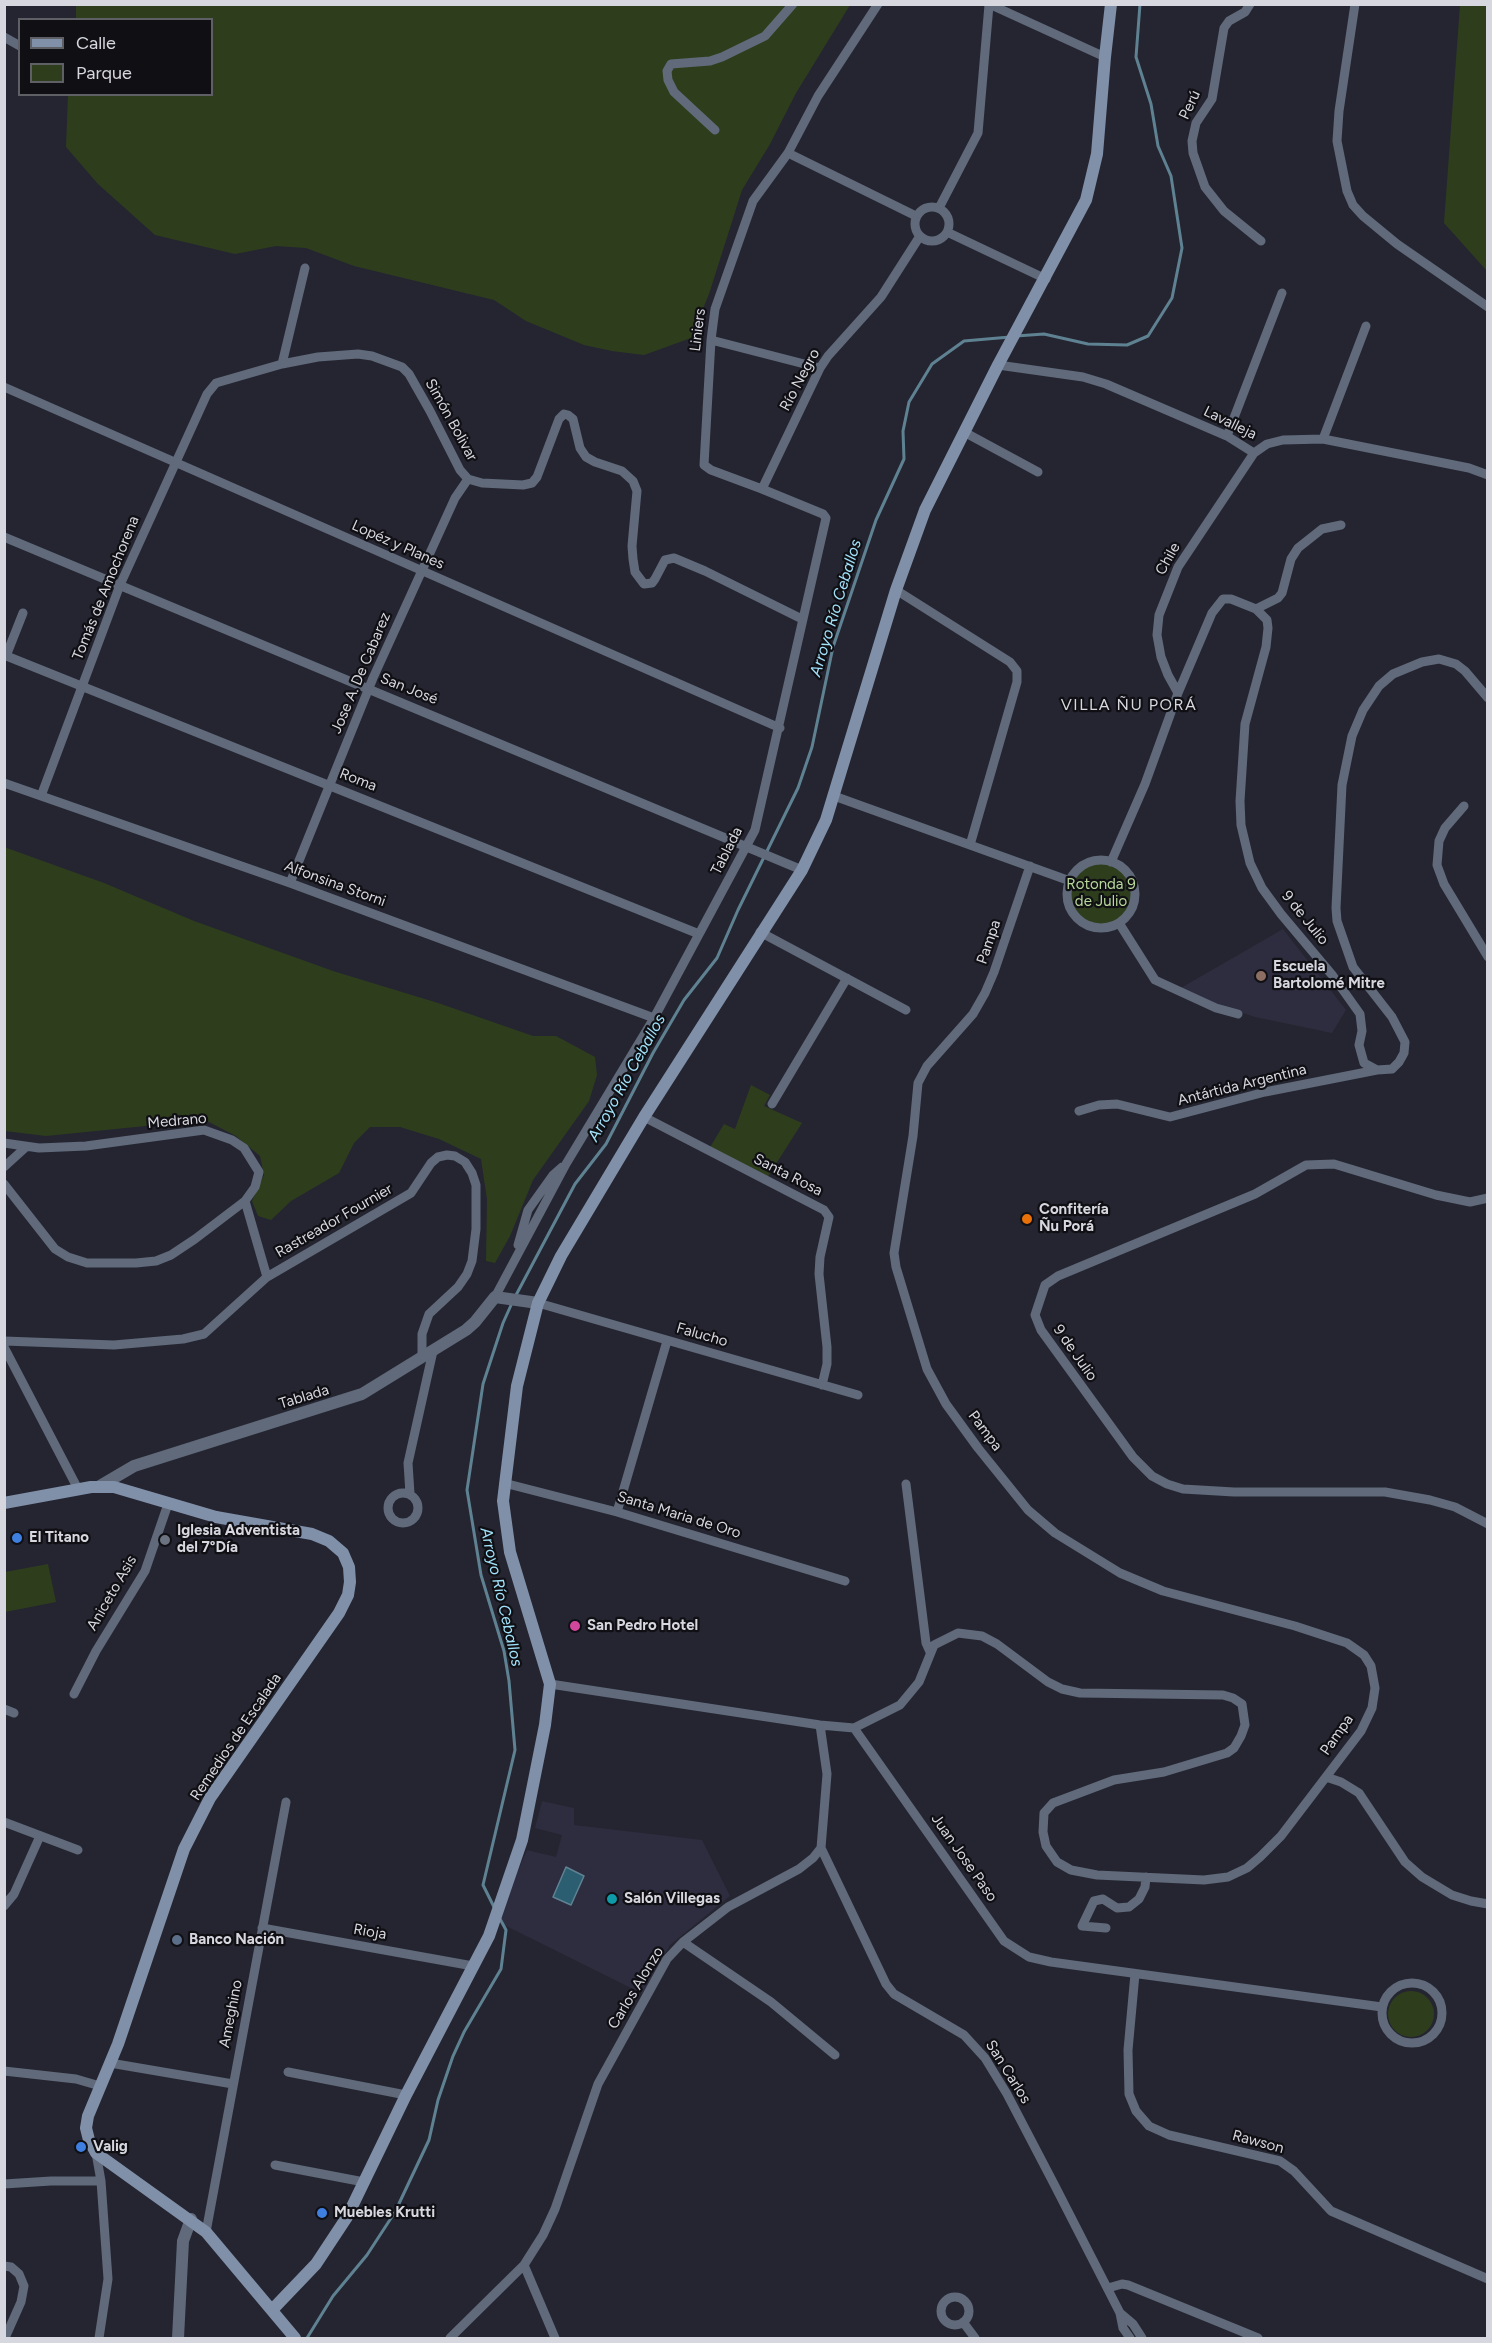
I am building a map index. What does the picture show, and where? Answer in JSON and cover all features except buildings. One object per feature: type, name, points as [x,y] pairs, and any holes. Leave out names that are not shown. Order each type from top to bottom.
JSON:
[{"type":"main road","points":[[272,2310],[316,2264],[347,2217],[406,2095],[489,1936],[522,1840],[545,1725],[550,1684],[510,1552],[503,1501],[517,1386],[538,1303],[561,1256],[644,1117],[760,932],[802,870],[826,820],[896,590],[925,510],[998,365],[1076,221],[1092,180],[1097,154],[1111,4]]},
{"type":"main road","name":"Remedios de Escalada","points":[[4,1503],[100,1486],[120,1489],[245,1524],[312,1534],[329,1541],[343,1553],[349,1567],[348,1595],[334,1622],[210,1798],[184,1849],[110,2062],[88,2116],[86,2128],[96,2153]]},
{"type":"main road","points":[[96,2153],[119,2172],[191,2219],[206,2232],[295,2338]]},
{"type":"street","points":[[715,130],[674,92],[668,80],[667,71],[672,64],[710,61],[722,57],[765,36],[794,4]]},
{"type":"street","name":"Liniers","points":[[762,489],[711,470],[704,465],[714,309],[753,201],[788,153],[818,96],[878,4]]},
{"type":"street","name":"Perú","points":[[1250,4],[1245,12],[1229,21],[1224,28],[1212,99],[1196,123],[1192,141],[1193,153],[1205,187],[1224,211],[1261,241]]},
{"type":"street","points":[[1355,4],[1339,111],[1337,141],[1347,191],[1353,205],[1397,244],[1488,308]]},
{"type":"street","points":[[939,208],[978,133],[989,5],[1105,57]]},
{"type":"street","points":[[4,37],[18,45]]},
{"type":"street","points":[[788,153],[916,216]]},
{"type":"street","points":[[923,208],[939,208],[947,216],[949,227],[947,232],[934,241],[920,236],[915,227],[916,216],[923,208]]},
{"type":"street","points":[[947,232],[1046,279]]},
{"type":"street","name":"Río Negro","points":[[762,489],[820,368],[881,297],[920,236]]},
{"type":"street","points":[[282,364],[305,268]]},
{"type":"street","points":[[1227,436],[1282,293]]},
{"type":"street","points":[[1323,439],[1366,326]]},
{"type":"street","points":[[711,340],[820,368]]},
{"type":"street","name":"Simón Bolivar","points":[[207,394],[216,383],[282,364],[318,357],[358,354],[372,356],[402,367],[409,374],[460,470],[468,478],[482,483],[523,485],[532,483],[537,477],[559,419],[564,414],[568,415],[573,419],[580,448],[586,457],[622,471],[633,481],[637,490],[632,546],[635,572],[639,579],[645,584],[652,583],[664,560],[674,558],[802,619]]},
{"type":"street","name":"Lavalleja","points":[[998,365],[1083,377],[1106,384],[1227,436],[1254,453],[1267,444],[1283,440],[1323,439],[1469,468],[1487,474]]},
{"type":"street","name":"Lopéz y Planes","points":[[4,387],[780,728]]},
{"type":"street","name":"Tomás de Amochorena","points":[[41,796],[120,585],[207,394]]},
{"type":"street","points":[[964,432],[1038,472]]},
{"type":"street","name":"Chile","points":[[1178,693],[1161,657],[1157,635],[1159,615],[1178,567],[1254,453]]},
{"type":"street","name":"Jose A. De Cabarez","points":[[290,883],[369,689],[455,498],[468,478]]},
{"type":"street","name":"Tablada","points":[[100,1486],[134,1466],[362,1394],[428,1355],[471,1326],[499,1298],[515,1255],[542,1213],[566,1164],[654,1018],[699,934],[751,847],[780,728],[802,619],[826,526],[826,518],[823,514],[762,489]]},
{"type":"street","points":[[1111,861],[1145,784],[1178,693],[1212,613],[1220,602],[1231,599],[1256,609],[1278,597],[1282,593],[1291,559],[1298,548],[1322,529],[1341,525]]},
{"type":"street","name":"San José","points":[[4,537],[802,870]]},
{"type":"street","points":[[896,590],[1010,662],[1017,671],[1017,682],[970,845]]},
{"type":"street","name":"9 de Julio","points":[[1256,609],[1267,620],[1268,628],[1266,646],[1244,735],[1241,825],[1250,863],[1262,888],[1333,976],[1360,1014],[1362,1022],[1360,1054],[1364,1063],[1377,1070],[1392,1069],[1404,1053],[1405,1042],[1392,1017],[1353,967],[1337,921],[1342,785],[1352,736],[1363,710],[1379,686],[1393,674],[1422,662],[1439,659],[1456,664],[1488,698]]},
{"type":"street","points":[[5,655],[23,613]]},
{"type":"street","name":"Roma","points":[[5,655],[699,934]]},
{"type":"street","name":"Alfonsina Storni","points":[[4,783],[290,883],[654,1018]]},
{"type":"street","points":[[834,796],[1070,881]]},
{"type":"street","points":[[1464,806],[1445,828],[1439,841],[1437,865],[1444,884],[1488,957]]},
{"type":"street","points":[[1111,861],[1121,866],[1129,874],[1134,884],[1133,906],[1128,915],[1119,923],[1099,928],[1089,926],[1080,920],[1069,904],[1067,893],[1070,881],[1081,867],[1090,862],[1111,861]]},
{"type":"street","name":"Pampa","points":[[930,1652],[934,1645],[943,1639],[958,1633],[970,1633],[997,1644],[1048,1682],[1062,1689],[1080,1693],[1125,1695],[1223,1695],[1242,1704],[1245,1725],[1234,1748],[1227,1753],[1164,1772],[1114,1780],[1053,1803],[1044,1813],[1044,1839],[1057,1862],[1071,1870],[1097,1875],[1204,1880],[1228,1877],[1246,1868],[1281,1836],[1361,1731],[1372,1708],[1375,1688],[1371,1666],[1364,1655],[1347,1643],[1162,1591],[1120,1573],[1063,1539],[1028,1510],[985,1457],[946,1404],[927,1369],[896,1267],[894,1253],[913,1136],[918,1083],[927,1066],[973,1014],[985,993],[1030,866]]},
{"type":"street","points":[[1119,923],[1155,980],[1216,1008],[1238,1014]]},
{"type":"street","points":[[760,932],[906,1010]]},
{"type":"street","points":[[772,1104],[847,978]]},
{"type":"street","name":"Antártida Argentina","points":[[1079,1111],[1099,1105],[1117,1104],[1170,1118],[1265,1092],[1377,1070]]},
{"type":"street","name":"Santa Rosa","points":[[644,1117],[824,1210],[829,1217],[820,1257],[819,1274],[827,1347],[827,1364],[822,1385]]},
{"type":"street","name":"Medrano","points":[[4,1143],[26,1147],[86,1146],[204,1130],[214,1132],[244,1148],[254,1162],[258,1179],[244,1201]]},
{"type":"street","points":[[4,1167],[26,1147]]},
{"type":"street","name":"Rastreador Fournier","points":[[4,1341],[114,1345],[197,1337],[212,1329],[267,1277],[411,1193],[431,1163],[438,1157],[455,1156],[465,1162],[476,1185],[476,1229],[472,1261],[458,1287],[429,1314],[422,1334],[428,1355],[408,1462],[410,1494]]},
{"type":"street","name":"9 de Julio","points":[[1488,1198],[1470,1202],[1436,1195],[1334,1164],[1306,1165],[1255,1194],[1058,1276],[1045,1285],[1035,1315],[1041,1330],[1133,1457],[1152,1476],[1167,1484],[1183,1489],[1234,1492],[1384,1492],[1455,1507],[1488,1524]]},
{"type":"street","points":[[4,1184],[55,1249],[68,1257],[87,1263],[136,1263],[163,1258],[195,1239],[244,1201],[267,1277]]},
{"type":"street","points":[[499,1298],[538,1303]]},
{"type":"street","name":"Falucho","points":[[538,1303],[858,1395]]},
{"type":"street","points":[[617,1512],[667,1341]]},
{"type":"street","points":[[4,1347],[78,1489]]},
{"type":"street","name":"Santa Maria de Oro","points":[[504,1482],[617,1512],[845,1581]]},
{"type":"street","points":[[550,1684],[820,1725],[854,1728],[881,1716],[904,1701],[919,1682],[930,1652],[926,1643],[906,1484]]},
{"type":"street","name":"Aniceto Asis","points":[[74,1694],[96,1651],[145,1571],[168,1504]]},
{"type":"street","points":[[820,1725],[827,1774],[821,1848]]},
{"type":"street","name":"Juan Jose Paso","points":[[854,1728],[1004,1941],[1029,1957],[1135,1974],[1382,2007]]},
{"type":"street","points":[[1326,1777],[1341,1782],[1359,1793],[1406,1862],[1422,1877],[1452,1895],[1488,1904]]},
{"type":"street","name":"Ameghino","points":[[206,2232],[286,1802]]},
{"type":"street","points":[[4,1822],[78,1850]]},
{"type":"street","points":[[4,1906],[14,1894],[40,1836]]},
{"type":"street","name":"Carlos Alonzo","points":[[453,2338],[524,2265],[543,2235],[588,2109],[603,2075],[668,1959],[683,1942],[728,1907],[800,1869],[821,1848]]},
{"type":"street","name":"San Carlos","points":[[821,1848],[886,1984],[894,1994],[964,2035],[985,2058],[1108,2288],[1120,2313],[1123,2328],[1130,2338]]},
{"type":"street","points":[[1106,1928],[1082,1926],[1094,1901],[1103,1899],[1117,1908],[1130,1907],[1139,1899],[1146,1877]]},
{"type":"street","name":"Rioja","points":[[262,1928],[473,1966]]},
{"type":"street","points":[[683,1942],[771,2002],[835,2055]]},
{"type":"street","name":"Rawson","points":[[1135,1974],[1128,2050],[1129,2094],[1136,2111],[1149,2126],[1169,2135],[1280,2161],[1294,2171],[1331,2211],[1488,2279]]},
{"type":"street","points":[[1409,1983],[1419,1984],[1428,1988],[1440,2002],[1441,2022],[1437,2031],[1430,2038],[1420,2043],[1400,2041],[1391,2036],[1385,2027],[1382,2007],[1392,1991],[1409,1983]]},
{"type":"street","points":[[110,2062],[233,2084]]},
{"type":"street","points":[[4,2071],[76,2079],[100,2086]]},
{"type":"street","points":[[288,2072],[406,2095]]},
{"type":"street","points":[[96,2153],[101,2181],[108,2279],[99,2338]]},
{"type":"street","points":[[275,2165],[364,2182]]},
{"type":"street","points":[[4,2184],[101,2181]]},
{"type":"street","points":[[178,2338],[183,2241],[191,2219]]},
{"type":"street","points":[[524,2265],[555,2338]]},
{"type":"street","points":[[4,2266],[11,2267],[19,2274],[24,2286],[21,2302],[5,2338]]},
{"type":"street","points":[[1108,2288],[1122,2284],[1128,2285],[1258,2338]]},
{"type":"street","name":"San Carlos","points":[[1120,2313],[1133,2324],[1142,2338]]},
{"type":"street","points":[[963,2322],[975,2338]]},
{"type":"shaded area","name":"Escuela Bartolomé Mitre","points":[[1283,929],[1346,1010],[1332,1033],[1255,1017],[1179,989]]},
{"type":"shaded area","points":[[542,1801],[574,1808],[574,1825],[702,1840],[730,1896],[670,1945],[643,1994],[496,1921],[527,1850],[556,1857],[562,1835],[535,1828]]},
{"type":"shaded area","points":[[566,1867],[584,1876],[571,1905],[553,1897]]},
{"type":"green space","points":[[76,5],[850,5],[796,93],[770,144],[742,190],[709,294],[691,338],[644,355],[584,345],[526,321],[494,300],[354,266],[306,248],[276,246],[235,254],[155,235],[98,184],[66,147],[68,96],[213,96],[213,18],[76,18]]},
{"type":"green space","points":[[1460,5],[1487,5],[1487,271],[1444,223]]},
{"type":"green space","points":[[4,847],[104,883],[194,921],[333,971],[438,1003],[533,1036],[556,1036],[595,1057],[597,1075],[589,1101],[533,1180],[510,1236],[495,1263],[486,1261],[487,1199],[481,1159],[439,1139],[400,1127],[370,1127],[354,1143],[339,1173],[291,1201],[271,1220],[258,1216],[252,1201],[264,1175],[260,1156],[236,1136],[205,1120],[46,1136],[5,1131]]},
{"type":"green space","name":"Rotonda 9 de Julio","points":[[1101,860],[1114,863],[1125,870],[1132,881],[1135,894],[1132,907],[1125,918],[1114,925],[1101,928],[1088,925],[1077,918],[1070,907],[1067,894],[1070,881],[1077,870],[1088,863]]},
{"type":"green space","points":[[751,1085],[770,1095],[764,1106],[802,1123],[767,1178],[709,1149],[724,1124],[735,1129]]},
{"type":"green space","points":[[48,1564],[56,1602],[5,1612],[5,1572]]},
{"type":"green space","points":[[1411,1991],[1427,1998],[1434,2014],[1427,2030],[1411,2037],[1395,2030],[1388,2014],[1395,1998]]},
{"type":"waterway","name":"Arroyo Río Ceballos","points":[[1016,336],[1044,334],[1088,344],[1127,345],[1148,336],[1172,298],[1182,248],[1171,176],[1158,146],[1151,104],[1136,57],[1140,4]]},
{"type":"waterway","name":"Arroyo Río Ceballos","points":[[515,1297],[575,1184],[606,1144],[653,1053],[684,1000],[717,958],[798,788],[812,747],[833,647],[876,520],[904,459],[903,431],[909,402],[932,364],[964,341],[1010,337]]},
{"type":"waterway","name":"Arroyo Río Ceballos","points":[[495,1909],[483,1885],[515,1750],[504,1651],[481,1575],[467,1490],[483,1384],[512,1303]]},
{"type":"waterway","name":"Arroyo Río Ceballos","points":[[307,2338],[333,2296],[367,2255],[395,2212],[429,2140],[438,2100],[453,2056],[464,2032],[501,1969],[506,1930],[499,1917]]},
{"type":"place","name":"Escuela Bartolomé Mitre","points":[[1261,976]]},
{"type":"place","name":"Confitería Ñu Porá","points":[[1027,1219]]},
{"type":"place","name":"El Titano","points":[[17,1538]]},
{"type":"place","name":"Iglesia Adventista del 7°Día","points":[[165,1540]]},
{"type":"place","name":"San Pedro Hotel","points":[[575,1626]]},
{"type":"place","name":"Salón Villegas","points":[[612,1899]]},
{"type":"place","name":"Banco Nación","points":[[177,1940]]},
{"type":"place","name":"Valig","points":[[81,2147]]},
{"type":"place","name":"Muebles Krutti","points":[[322,2213]]},
{"type":"district","name":"VILLA ÑU PORÁ","points":[[1129,705]]}]
